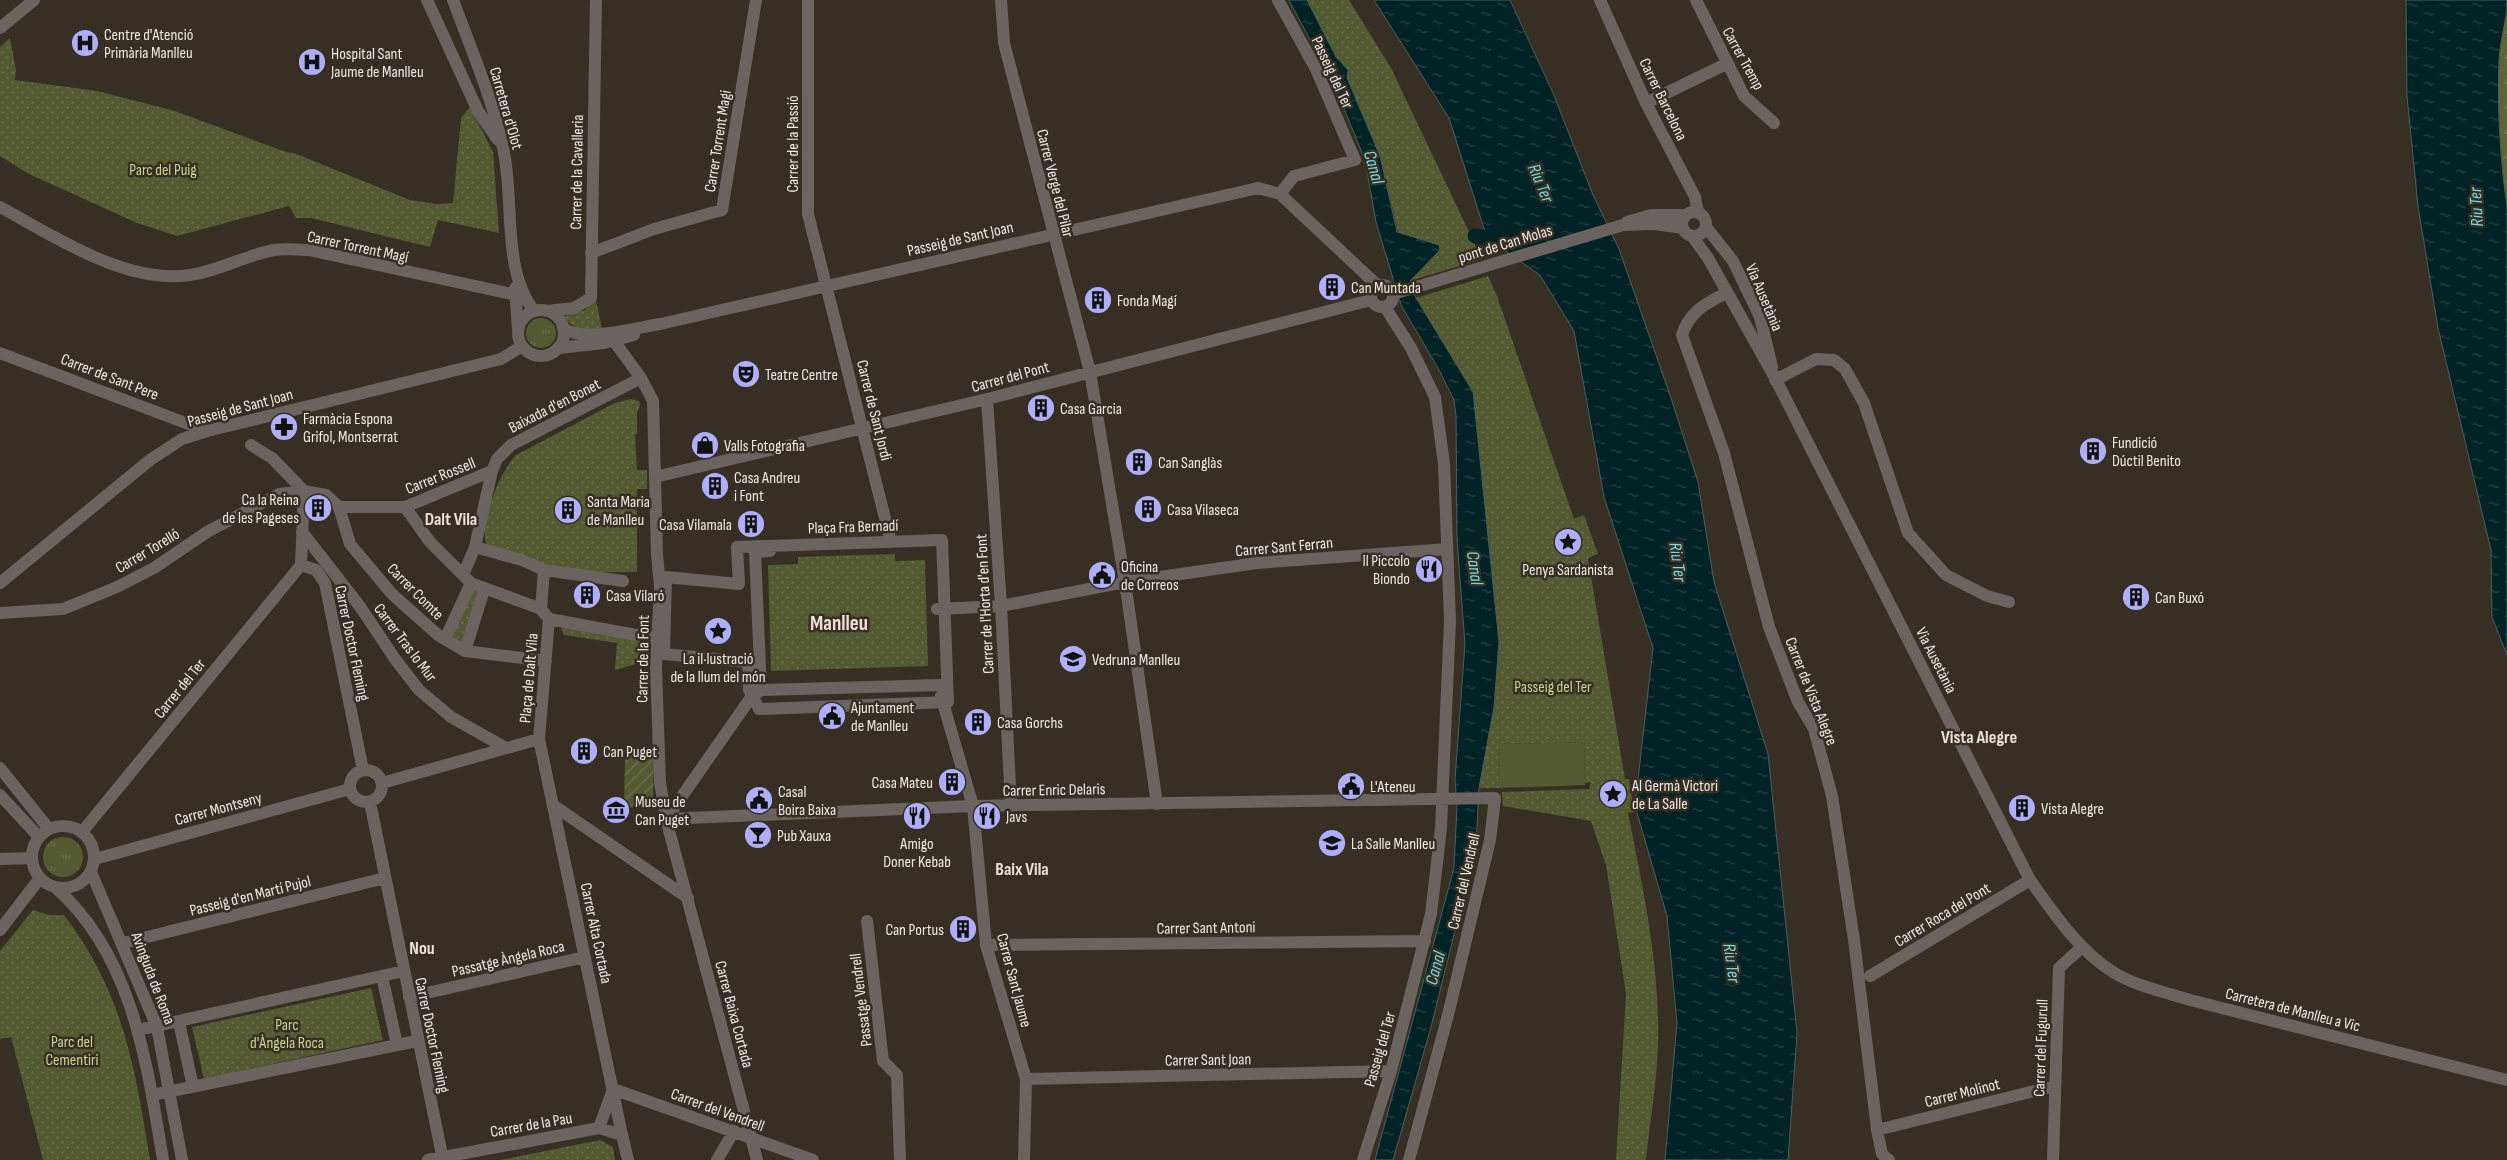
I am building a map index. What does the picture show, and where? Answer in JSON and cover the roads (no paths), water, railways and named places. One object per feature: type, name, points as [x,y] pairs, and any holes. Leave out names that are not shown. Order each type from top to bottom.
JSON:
[{"type":"street","points":[[0,28],[34,0]]},
{"type":"street","points":[[427,0],[478,110],[504,149]]},
{"type":"street","name":"Carretera d'Olot","points":[[453,0],[488,92],[504,149],[514,259],[521,285],[541,311]]},
{"type":"street","name":"Carrer de la Cavalleria","points":[[541,311],[574,308],[592,298],[591,253],[596,0]]},
{"type":"street","name":"Carrer Torrent Magi","points":[[591,253],[654,229],[722,210],[756,0]]},
{"type":"street","name":"Carrer de la Passió","points":[[808,0],[808,214],[827,286]]},
{"type":"street","name":"Carrer Verge del Pilar","points":[[1001,0],[1004,43],[1052,233],[1090,372],[1125,582],[1157,804]]},
{"type":"street","name":"Passeig del Ter","points":[[1278,0],[1316,69],[1355,160],[1294,176],[1280,194]]},
{"type":"street","name":"Carrer Barcelona","points":[[1600,0],[1646,103],[1695,197],[1692,214]]},
{"type":"street","name":"Carrer Tremp","points":[[1696,0],[1726,64],[1744,96],[1774,123]]},
{"type":"street","points":[[1646,103],[1726,64]]},
{"type":"street","name":"Passeig de Sant Joan","points":[[563,328],[579,335],[592,335],[660,324],[1248,189],[1266,189],[1280,194]]},
{"type":"street","points":[[1280,194],[1377,285],[1387,286],[1394,294],[1391,302],[1385,307],[1377,306],[1371,300],[1371,292],[1377,285]]},
{"type":"street","name":"Carrer Torrent Magí","points":[[0,207],[81,251],[111,263],[142,272],[173,277],[192,275],[275,250],[308,250],[516,295]]},
{"type":"street","points":[[1688,232],[1683,220],[1692,214]]},
{"type":"street","points":[[1692,214],[1705,219],[1706,227],[1702,233],[1688,232],[1655,224],[1623,225],[1641,216],[1692,214]]},
{"type":"street","name":"pont de Can Molas","points":[[1394,294],[1623,225]]},
{"type":"street","name":"Via Ausetània","points":[[1706,227],[1733,261],[1760,317],[1766,333],[1774,378]]},
{"type":"street","name":"Via Ausetània","points":[[1688,232],[1708,258],[1774,378],[2030,880],[2064,927],[2082,947]]},
{"type":"street","name":"Carretera d'Olot","points":[[514,259],[512,272],[516,295],[518,329]]},
{"type":"street","name":"Carrer de Sant Jordi","points":[[827,286],[892,545]]},
{"type":"street","name":"Carrer de Vista Alegre","points":[[1726,293],[1708,303],[1687,319],[1682,334],[1724,453],[1769,627],[1798,702],[1814,729],[1832,796],[1854,940],[1877,1130],[1882,1154],[1889,1160]]},
{"type":"street","name":"Carrer del Pont","points":[[655,477],[987,400],[1371,300]]},
{"type":"street","name":"Passeig del Ter","points":[[1363,1160],[1391,1071],[1425,941],[1437,879],[1450,621],[1444,464],[1435,397],[1412,348],[1385,307]]},
{"type":"street","points":[[558,348],[562,342],[563,328],[560,320],[541,311],[522,320],[518,329],[522,346],[527,351],[540,355],[546,355],[558,348],[614,341],[660,324]]},
{"type":"street","name":"Carrer de la Font","points":[[614,341],[642,378],[653,401],[657,554],[660,586],[656,668],[660,782],[666,819],[688,898]]},
{"type":"street","name":"Passeig de Sant Joan","points":[[1,581],[150,460],[182,440],[207,431],[501,359],[522,346]]},
{"type":"street","name":"Carrer de Sant Pere","points":[[0,353],[207,431]]},
{"type":"street","points":[[1774,378],[1816,359],[1834,360],[1845,369],[1864,403],[1908,533],[1946,575],[1987,596],[2009,602]]},
{"type":"street","name":"Baixada d'en Bonet","points":[[445,639],[467,579],[492,471],[497,458],[511,445],[642,378]]},
{"type":"street","name":"Carrer de l'Horta d'en Font","points":[[987,400],[1001,606],[1011,806]]},
{"type":"street","points":[[251,444],[272,458],[304,492],[326,495],[339,507]]},
{"type":"street","name":"Carrer Rossell","points":[[339,507],[405,507],[492,471]]},
{"type":"street","points":[[301,564],[304,492]]},
{"type":"street","name":"Carrer Torelló","points":[[0,613],[63,609],[117,587],[154,568],[207,532],[280,494],[304,492]]},
{"type":"street","name":"Carrer Comte","points":[[339,507],[350,544],[392,594],[445,639],[465,651],[546,661]]},
{"type":"street","points":[[405,507],[430,542],[467,579],[484,590],[545,614],[544,570]]},
{"type":"street","name":"Carrer Tras lo Mur","points":[[302,532],[361,608],[395,659],[419,690],[451,716],[506,748]]},
{"type":"street","name":"Plaça Fra Bernadí","points":[[757,693],[749,690],[748,662],[664,654],[666,577],[739,584],[737,547],[892,545],[942,540],[941,608],[948,702],[942,702]]},
{"type":"street","points":[[892,545],[755,552],[760,657],[757,693],[759,709],[942,702]]},
{"type":"street","points":[[475,547],[522,560],[544,570],[623,581]]},
{"type":"street","name":"Carrer Sant Ferran","points":[[941,608],[1001,606],[1125,582],[1257,563],[1448,549]]},
{"type":"street","name":"Carrer Doctor Fleming","points":[[301,564],[316,570],[325,583],[363,770]]},
{"type":"street","name":"Carrer del Ter","points":[[82,832],[301,564]]},
{"type":"street","points":[[465,651],[484,590]]},
{"type":"street","name":"Carrer Sant Jaume","points":[[941,608],[942,702],[973,806],[986,945],[1026,1080],[1024,1160]]},
{"type":"street","name":"Plaça de Dalt Vila","points":[[539,739],[546,661],[545,614],[658,639],[673,650],[760,657]]},
{"type":"street","points":[[757,693],[941,685]]},
{"type":"street","points":[[666,819],[757,693]]},
{"type":"street","points":[[382,783],[539,739]]},
{"type":"street","name":"Carrer Alta Cortada","points":[[539,739],[628,1160]]},
{"type":"street","points":[[0,768],[44,833]]},
{"type":"street","points":[[363,770],[376,774],[382,783],[378,797],[370,802],[359,802],[350,789],[352,778],[363,770]]},
{"type":"street","name":"Carrer Montseny","points":[[95,859],[350,789]]},
{"type":"street","points":[[0,795],[44,833]]},
{"type":"street","name":"Carrer del Vendrell","points":[[1409,1160],[1448,1015],[1490,840],[1495,798],[1442,798]]},
{"type":"street","name":"Carrer Enric Delaris","points":[[666,819],[973,806],[1442,798]]},
{"type":"street","name":"Carrer Doctor Fleming","points":[[370,802],[417,1041],[443,1158]]},
{"type":"street","points":[[553,805],[688,898]]},
{"type":"street","points":[[66,826],[82,832],[94,848],[95,859],[92,872],[82,883],[70,888],[56,888],[40,878],[34,869],[32,858],[34,846],[44,833],[66,826]]},
{"type":"street","points":[[0,859],[32,858]]},
{"type":"street","name":"Avinguda de Roma","points":[[92,872],[157,1027],[182,1160]]},
{"type":"street","points":[[0,930],[40,878]]},
{"type":"street","name":"Passeig d'en Martí Pujol","points":[[123,943],[385,878]]},
{"type":"street","name":"Carrer Roca del Pont","points":[[1870,976],[2030,880]]},
{"type":"street","name":"Avinguda de Roma","points":[[56,888],[78,907],[96,931],[116,968],[138,1030],[163,1160]]},
{"type":"street","name":"Carrer Baixa Cortada","points":[[688,898],[756,1160]]},
{"type":"street","name":"Passatge Vendrell","points":[[867,921],[883,1061],[897,1074],[900,1160]]},
{"type":"street","name":"Carrer Sant Antoni","points":[[986,945],[1425,941]]},
{"type":"street","name":"Carretera de Manlleu a Vic","points":[[2082,947],[2113,972],[2151,988],[2209,1005],[2507,1080]]},
{"type":"street","name":"Carrer del Fugurull","points":[[2053,1160],[2059,968],[2082,947]]},
{"type":"street","name":"Passatge Àngela Roca","points":[[409,997],[585,957]]},
{"type":"street","points":[[138,1030],[404,971]]},
{"type":"street","points":[[382,976],[397,1045]]},
{"type":"street","points":[[179,1022],[193,1087]]},
{"type":"street","points":[[152,1095],[417,1041]]},
{"type":"street","name":"Carrer Sant Joan","points":[[1026,1080],[1391,1071]]},
{"type":"street","name":"Carrer Molinot","points":[[1877,1130],[2055,1086]]},
{"type":"street","points":[[613,1089],[599,1128],[622,1135]]},
{"type":"street","name":"Carrer del Vendrell","points":[[613,1089],[813,1160]]},
{"type":"street","name":"Carrer de la Pau","points":[[428,1160],[599,1128]]},
{"type":"street","points":[[717,1160],[734,1131]]},
{"type":"water","name":"Canal","points":[[1289,0],[1307,0],[1336,57],[1348,70],[1347,78],[1380,156],[1397,232],[1439,245],[1440,250],[1410,281],[1416,298],[1473,392],[1499,642],[1494,707],[1479,788],[1476,846],[1431,1027],[1393,1160],[1375,1160],[1454,868],[1457,806],[1455,779],[1465,644],[1457,539],[1456,416],[1454,400],[1438,368],[1401,305],[1376,222],[1365,160],[1336,89]]},
{"type":"water","name":"Riu Ter","points":[[1374,0],[1510,0],[1553,93],[1593,195],[1619,249],[1698,482],[1714,582],[1768,754],[1797,1033],[1788,1160],[1665,1160],[1677,1023],[1667,916],[1635,806],[1653,648],[1604,497],[1574,331],[1540,275],[1487,238],[1449,118]]},
{"type":"water","name":"Riu Ter","points":[[2406,0],[2507,0],[2500,52],[2498,96],[2501,152],[2507,206],[2507,655],[2492,617],[2491,550],[2438,328],[2418,206],[2407,96]]},
{"type":"waterway","points":[[1475,236],[1487,238],[1505,231]]},
{"type":"place","name":"Centre d'Atenció Primària Manlleu","points":[[85,43]]},
{"type":"place","name":"Hospital Sant Jaume de Manlleu","points":[[312,62]]},
{"type":"place","name":"Can Muntada","points":[[1332,287]]},
{"type":"place","name":"Fonda Magí","points":[[1098,300]]},
{"type":"place","name":"Teatre Centre","points":[[746,374]]},
{"type":"place","name":"Casa Garcia","points":[[1041,408]]},
{"type":"place","name":"Farmàcia Espona Grifol, Montserrat","points":[[284,427]]},
{"type":"place","name":"Valls Fotografia","points":[[705,445]]},
{"type":"place","name":"Fundició Dúctil Benito","points":[[2093,451]]},
{"type":"place","name":"Can Sanglàs","points":[[1139,462]]},
{"type":"place","name":"Casa Andreu i Font","points":[[715,486]]},
{"type":"place","name":"Ca la Reina de les Pageses","points":[[318,508]]},
{"type":"place","name":"Casa Vilaseca","points":[[1148,509]]},
{"type":"place","name":"Santa Maria de Manlleu","points":[[568,510]]},
{"type":"place","name":"Casa Vilamala","points":[[751,524]]},
{"type":"place","name":"Penya Sardanista","points":[[1568,542]]},
{"type":"place","name":"Il Piccolo Biondo","points":[[1429,569]]},
{"type":"place","name":"Oficina de Correos","points":[[1102,575]]},
{"type":"place","name":"Casa Vilaró","points":[[587,595]]},
{"type":"place","name":"Can Buxó","points":[[2136,597]]},
{"type":"place","name":"La il·lustració de la llum del món","points":[[718,631]]},
{"type":"place","name":"Vedruna Manlleu","points":[[1073,659]]},
{"type":"place","name":"Ajuntament de Manlleu","points":[[832,716]]},
{"type":"place","name":"Casa Gorchs","points":[[978,722]]},
{"type":"place","name":"Can Puget","points":[[584,751]]},
{"type":"place","name":"Casa Mateu","points":[[952,782]]},
{"type":"place","name":"L'Ateneu","points":[[1351,786]]},
{"type":"place","name":"Al Germà Victori de La Salle","points":[[1613,794]]},
{"type":"place","name":"Casal Boira Baixa","points":[[759,800]]},
{"type":"place","name":"Vista Alegre","points":[[2022,808]]},
{"type":"place","name":"Museu de Can Puget","points":[[616,810]]},
{"type":"place","name":"Amigo Doner Kebab","points":[[917,816]]},
{"type":"place","name":"Javs","points":[[987,816]]},
{"type":"place","name":"Pub Xauxa","points":[[758,835]]},
{"type":"place","name":"La Salle Manlleu","points":[[1332,843]]},
{"type":"place","name":"Can Portus","points":[[963,929]]},
{"type":"district","name":"Dalt Vila","points":[[451,519]]},
{"type":"district","name":"Manlleu","points":[[839,623]]},
{"type":"district","name":"Vista Alegre","points":[[1979,737]]},
{"type":"district","name":"Baix Vila","points":[[1022,869]]},
{"type":"district","name":"Nou","points":[[422,948]]},
{"type":"park label","name":"Parc del Puig","points":[[163,169]]},
{"type":"park label","name":"Parc d'Àngela Roca","points":[[287,1033]]},
{"type":"park label","name":"Parc del Cementiri","points":[[72,1050]]}]
